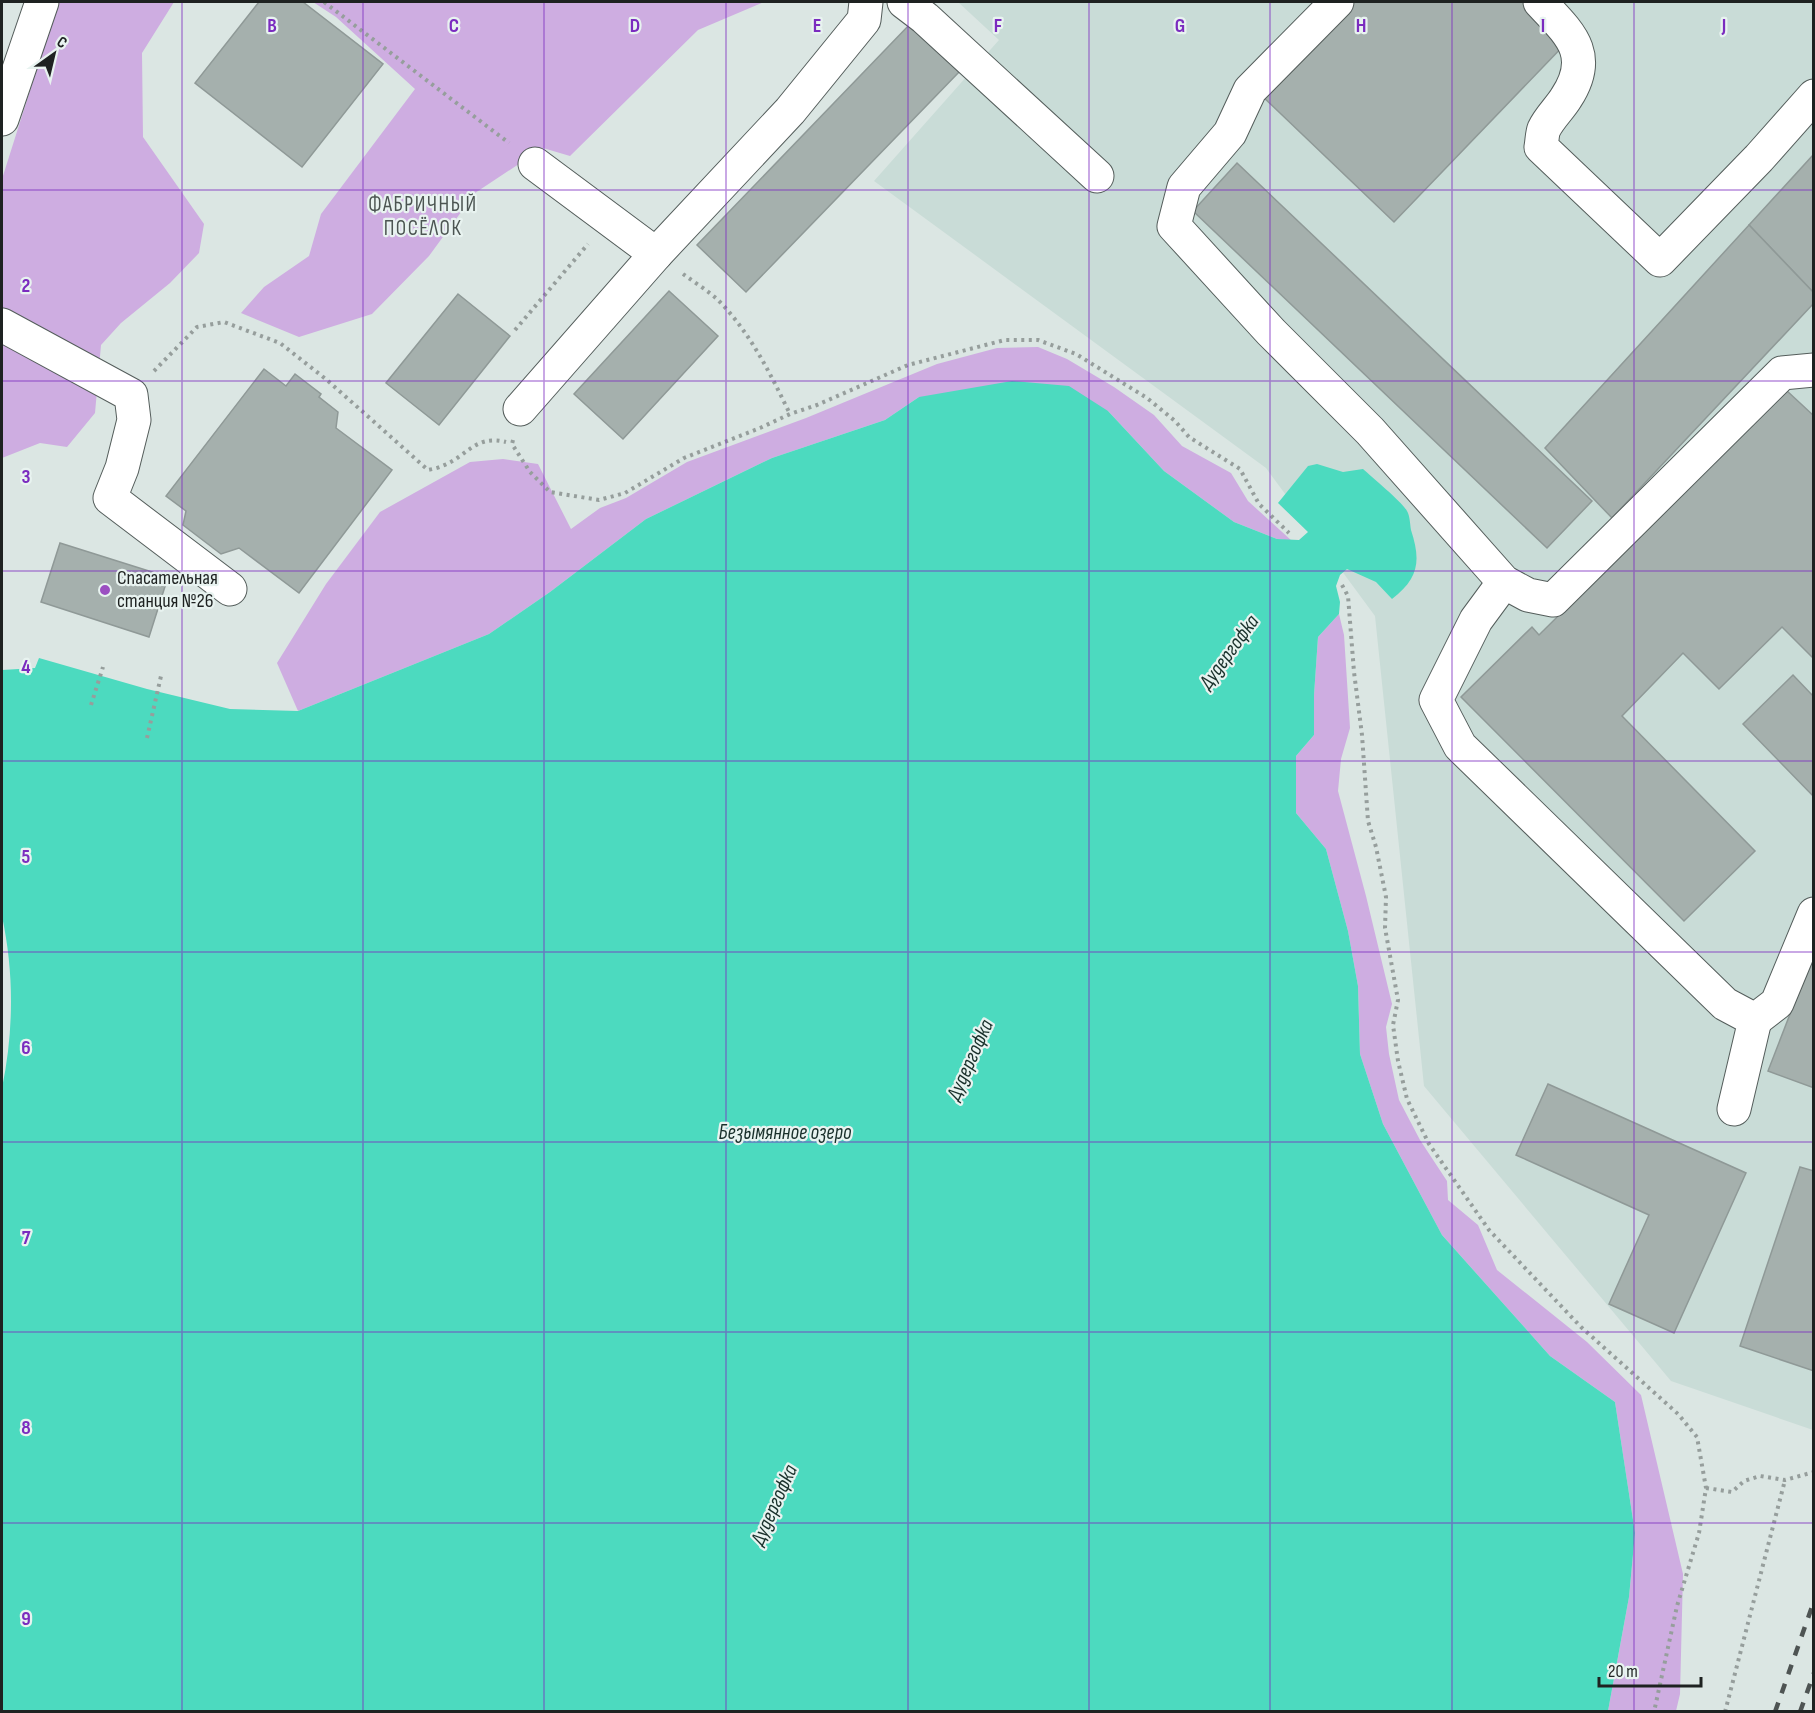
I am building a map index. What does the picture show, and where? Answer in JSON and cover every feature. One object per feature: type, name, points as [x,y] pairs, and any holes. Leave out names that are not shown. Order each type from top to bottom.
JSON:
[{"type":"street","points":[[2,119],[42,2]]},
{"type":"street","points":[[520,409],[657,254],[790,111],[864,20],[866,2]]},
{"type":"street","points":[[904,2],[925,18],[1097,176]]},
{"type":"street","points":[[1337,2],[1250,90],[1230,133],[1184,187],[1174,226],[1270,332],[1370,431],[1504,582],[1528,595],[1553,600],[1782,373],[1814,370]]},
{"type":"street","points":[[1540,2],[1572,36],[1579,55],[1578,75],[1568,96],[1544,129],[1541,147],[1660,260],[1759,158],[1814,96]]},
{"type":"street","points":[[535,164],[657,254]]},
{"type":"street","points":[[2,325],[131,395],[134,420],[122,468],[110,498],[230,589]]},
{"type":"street","points":[[1504,582],[1476,620],[1436,700],[1460,746],[1725,1004],[1755,1020]]},
{"type":"street","points":[[1734,1109],[1755,1020],[1777,1003],[1814,914]]},
{"type":"path","points":[[324,2],[535,164]]},
{"type":"path","points":[[515,330],[610,219]]},
{"type":"path","points":[[657,254],[716,299],[741,328],[763,359],[790,414]]},
{"type":"path","points":[[131,395],[197,327],[224,322],[280,343],[327,380],[428,470],[444,466],[473,445],[494,439],[512,444],[530,472],[550,492],[599,500],[625,493],[684,458],[847,393],[908,365],[1005,340],[1038,340],[1076,354],[1138,392],[1175,421],[1189,437],[1240,469],[1259,504],[1289,533]]},
{"type":"path","points":[[512,444],[520,409]]},
{"type":"path","points":[[1342,585],[1348,596],[1368,821],[1386,897],[1385,928],[1398,999],[1393,1025],[1407,1099],[1429,1144],[1489,1230],[1581,1327],[1678,1414],[1697,1437],[1706,1488],[1699,1533],[1677,1606],[1654,1712]]},
{"type":"path","points":[[91,705],[103,667]]},
{"type":"path","points":[[147,738],[161,676]]},
{"type":"path","points":[[1706,1488],[1732,1492],[1744,1481],[1760,1476],[1785,1480],[1814,1472]]},
{"type":"path","points":[[1725,1712],[1785,1480]]},
{"type":"shaded area","points":[[58,2],[174,2],[142,53],[143,137],[204,224],[199,253],[170,283],[121,323],[101,345],[95,413],[67,447],[40,443],[2,458],[2,179]]},
{"type":"shaded area","points":[[313,2],[764,2],[698,30],[570,156],[543,148],[475,193],[429,256],[372,314],[299,337],[241,313],[264,287],[309,256],[321,214],[415,89],[336,17]]},
{"type":"shaded area","points":[[958,2],[1813,2],[1813,1430],[1671,1381],[1424,1086],[1375,616],[1266,468],[874,181],[999,40]]},
{"type":"shaded area","points":[[1038,347],[1067,359],[1114,387],[1154,415],[1182,446],[1231,473],[1248,501],[1292,541],[1277,539],[1234,522],[1164,471],[1108,411],[919,397],[885,420],[772,458],[646,519],[550,592],[489,634],[298,711],[277,663],[326,584],[380,512],[470,462],[503,459],[538,464],[571,529],[600,508],[626,498],[687,462],[806,418],[937,364],[997,348]]},
{"type":"shaded area","points":[[1339,614],[1344,635],[1350,728],[1341,759],[1338,791],[1392,1004],[1386,1027],[1399,1100],[1420,1140],[1447,1181],[1448,1200],[1478,1225],[1497,1270],[1587,1342],[1641,1395],[1683,1574],[1680,1694],[1676,1711],[1608,1711],[1629,1597],[1635,1533],[1615,1402],[1550,1356],[1442,1235],[1383,1124],[1360,1054],[1358,986],[1348,931],[1326,849],[1296,813],[1296,756],[1314,735],[1318,637]]},
{"type":"water","name":"Безымянное озеро","points":[[1012,381],[1069,386],[1108,411],[1164,471],[1234,522],[1277,539],[1299,540],[1308,532],[1278,503],[1308,466],[1317,464],[1343,472],[1363,469],[1394,496],[1408,513],[1417,560],[1413,576],[1401,591],[1392,599],[1376,582],[1347,569],[1340,575],[1336,586],[1340,602],[1339,614],[1318,637],[1314,735],[1296,756],[1296,813],[1326,849],[1348,931],[1358,986],[1360,1054],[1383,1124],[1442,1235],[1550,1356],[1615,1402],[1635,1533],[1629,1597],[1608,1711],[2,1711],[2,1088],[9,1045],[11,1002],[9,959],[2,916],[2,670],[35,668],[39,658],[147,689],[230,709],[298,711],[489,634],[550,592],[646,519],[772,458],[885,420],[919,397]]},
{"type":"building","points":[[259,2],[303,2],[383,64],[302,167],[195,83]]},
{"type":"building","points":[[1347,2],[1525,2],[1567,42],[1394,222],[1259,93]]},
{"type":"building","points":[[911,23],[960,71],[746,292],[697,245]]},
{"type":"building","points":[[1814,154],[1814,293],[1749,225]]},
{"type":"building","points":[[1237,163],[1592,501],[1547,548],[1193,211]]},
{"type":"building","points":[[1749,225],[1814,293],[1814,303],[1612,518],[1545,448]]},
{"type":"building","points":[[669,291],[718,336],[623,439],[574,394]]},
{"type":"building","points":[[458,294],[510,336],[439,425],[386,383]]},
{"type":"building","points":[[264,369],[286,386],[295,374],[321,394],[319,397],[338,412],[336,428],[392,470],[299,593],[239,548],[221,554],[183,525],[186,511],[166,496]]},
{"type":"building","points":[[1786,390],[1814,416],[1814,659],[1782,627],[1719,689],[1683,653],[1622,716],[1755,851],[1684,921],[1461,697],[1532,627],[1539,635]]},
{"type":"building","name":"Спасательная станция №26","points":[[60,543],[168,577],[149,637],[41,602]]},
{"type":"building","points":[[1793,675],[1814,697],[1814,797],[1743,724]]},
{"type":"building","points":[[1814,952],[1814,1088],[1768,1071]]},
{"type":"building","points":[[1548,1084],[1746,1173],[1674,1333],[1609,1304],[1649,1215],[1516,1155]]},
{"type":"building","points":[[1800,1167],[1814,1171],[1814,1371],[1740,1346]]},
{"type":"railway","points":[[1775,1712],[1814,1601]]},
{"type":"railway","points":[[1800,1712],[1814,1673]]},
{"type":"place","name":"Спасательная станция №26","points":[[105,590]]},
{"type":"district","name":"ФАБРИЧНЫЙ ПОСЁЛОК","points":[[423,216]]},
{"type":"water label","name":"Дудергофка","points":[[1229,652]]},
{"type":"water label","name":"Дудергофка","points":[[970,1060]]},
{"type":"water label","name":"Дудергофка","points":[[774,1505]]}]
